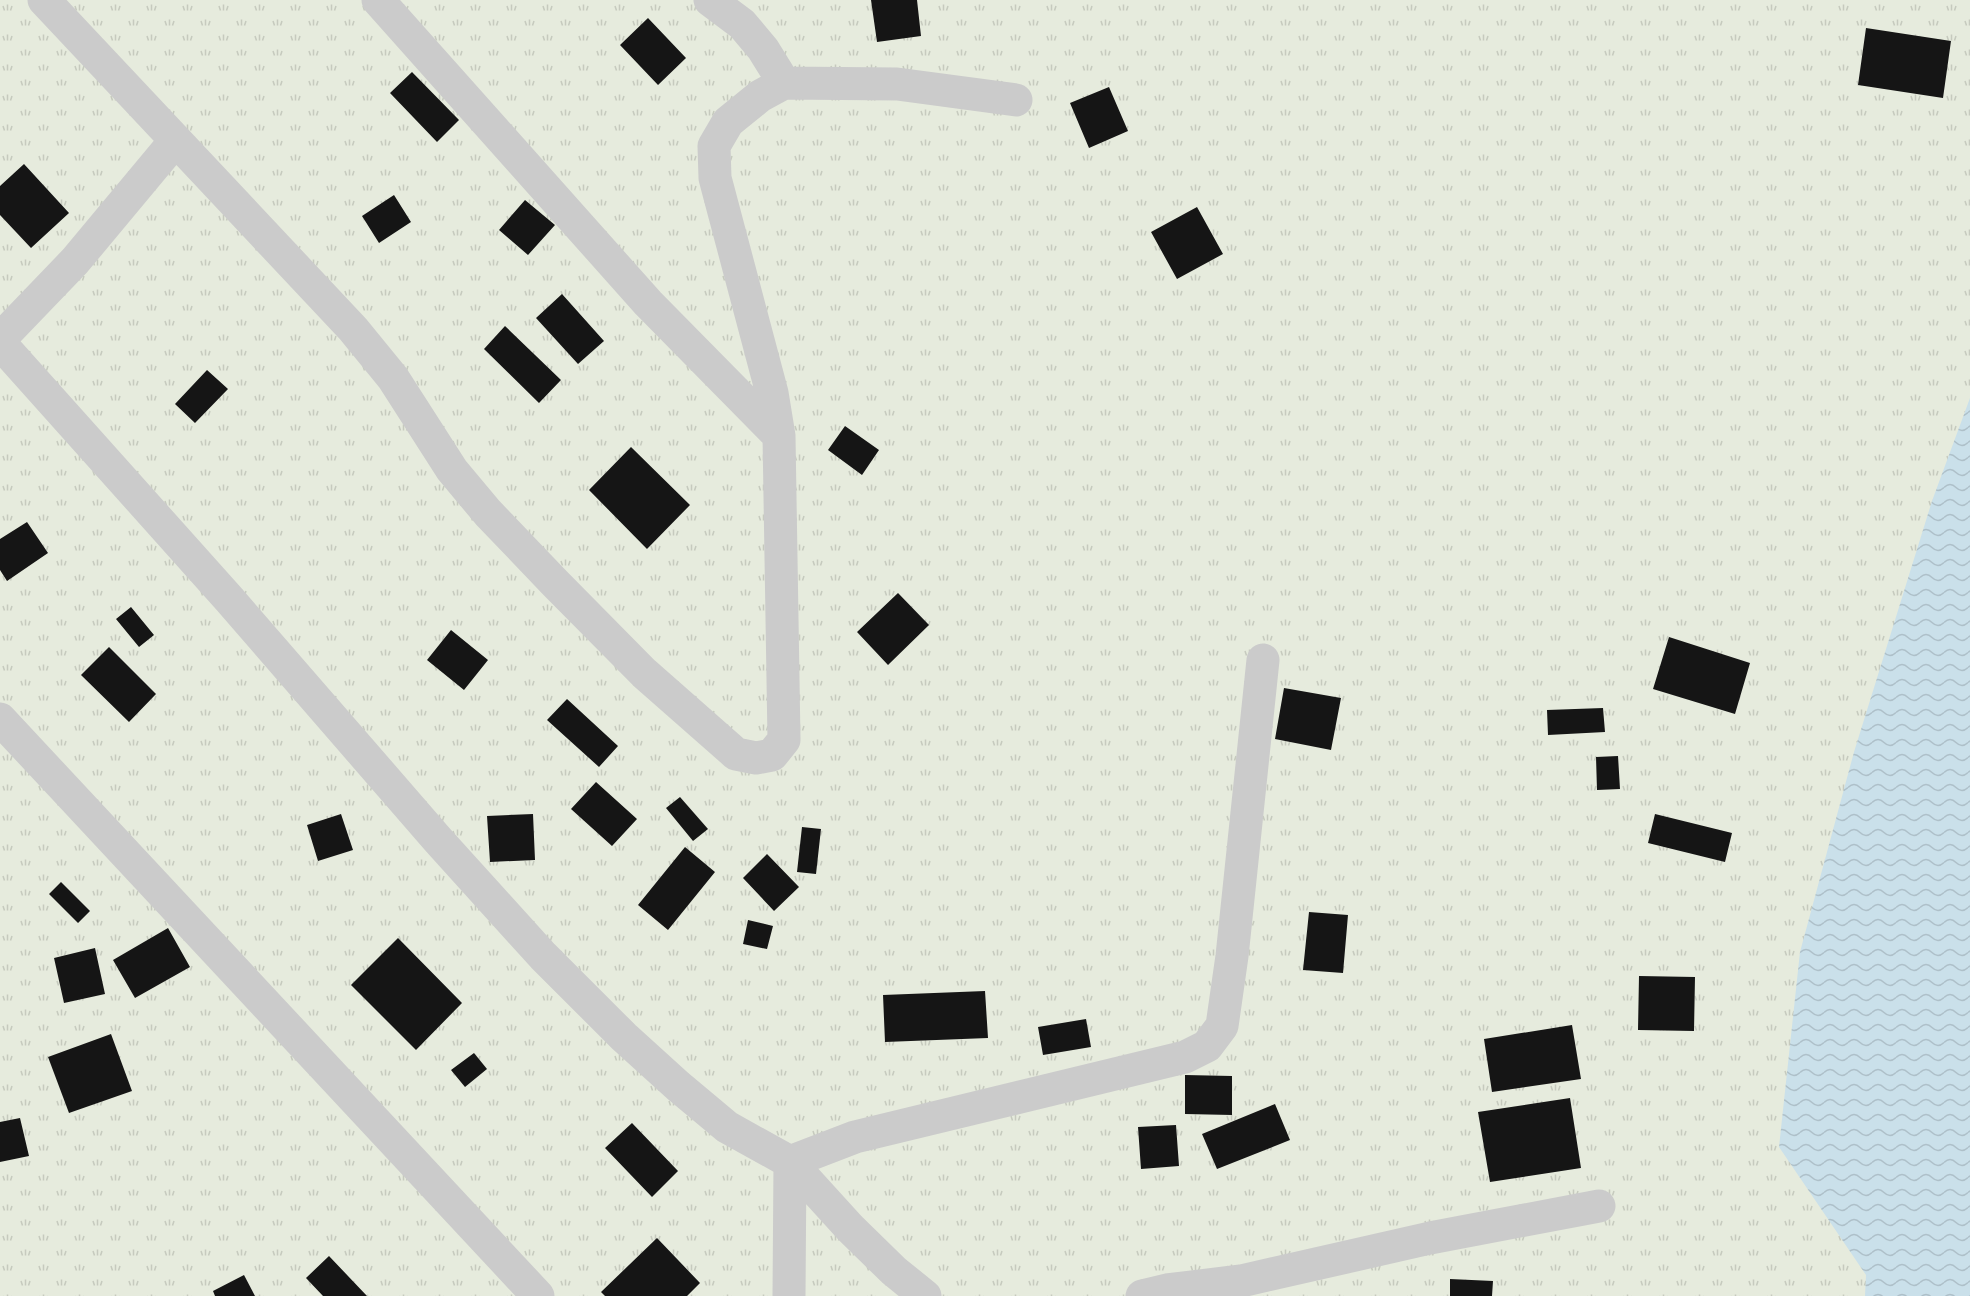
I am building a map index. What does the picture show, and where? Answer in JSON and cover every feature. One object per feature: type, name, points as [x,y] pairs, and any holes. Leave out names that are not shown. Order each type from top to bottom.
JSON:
[{"type":"street","points":[[44,0],[352,329],[393,378],[452,470],[488,513],[644,673],[736,754],[756,758],[772,755],[784,740],[779,436],[772,393],[715,177],[714,146],[728,122],[760,96],[784,83],[897,84],[1016,100]]},
{"type":"street","points":[[378,0],[640,294],[779,436]]},
{"type":"street","points":[[710,0],[747,12],[763,49],[784,83]]},
{"type":"street","points":[[175,141],[75,261],[0,341],[229,599],[430,831],[543,956],[678,1086],[728,1127],[790,1162],[850,1228],[894,1271],[924,1296]]},
{"type":"street","points":[[790,1162],[855,1137],[1185,1057],[1207,1046],[1222,1026],[1232,956],[1263,660]]},
{"type":"street","points":[[0,719],[538,1296]]},
{"type":"street","points":[[789,1296],[790,1162]]},
{"type":"street","points":[[1142,1296],[1167,1290],[1242,1288],[1430,1238],[1599,1206]]},
{"type":"green space","points":[[0,0],[1970,0],[1970,1296],[0,1296]]},
{"type":"water","points":[[1970,398],[1970,1296],[1865,1296],[1866,1275],[1779,1147],[1800,952],[1854,752],[1932,501]]},
{"type":"building","points":[[871,0],[917,0],[921,36],[877,42]]},
{"type":"building","points":[[648,18],[686,58],[658,85],[620,45]]},
{"type":"building","points":[[1866,28],[1951,41],[1943,98],[1858,85]]},
{"type":"building","points":[[412,72],[459,120],[437,142],[390,93]]},
{"type":"building","points":[[1109,87],[1128,131],[1089,148],[1070,103]]},
{"type":"building","points":[[24,164],[69,213],[31,248],[0,215],[0,186]]},
{"type":"building","points":[[394,195],[411,222],[379,243],[362,216]]},
{"type":"building","points":[[525,200],[555,225],[528,255],[499,230]]},
{"type":"building","points":[[1197,207],[1223,254],[1177,279],[1151,232]]},
{"type":"building","points":[[562,294],[604,341],[578,364],[536,318]]},
{"type":"building","points":[[505,326],[561,380],[539,403],[484,349]]},
{"type":"building","points":[[207,370],[228,389],[195,423],[175,404]]},
{"type":"building","points":[[845,426],[879,450],[862,475],[828,450]]},
{"type":"building","points":[[631,447],[690,505],[647,549],[589,490]]},
{"type":"building","points":[[27,522],[48,553],[7,581],[0,570],[0,539]]},
{"type":"building","points":[[898,593],[929,625],[888,665],[857,632]]},
{"type":"building","points":[[131,607],[154,635],[139,647],[116,619]]},
{"type":"building","points":[[451,630],[488,660],[464,690],[427,660]]},
{"type":"building","points":[[1669,637],[1750,663],[1735,714],[1653,689]]},
{"type":"building","points":[[109,647],[156,694],[129,722],[81,675]]},
{"type":"building","points":[[1284,688],[1341,698],[1331,750],[1275,739]]},
{"type":"building","points":[[567,699],[618,746],[599,767],[547,720]]},
{"type":"building","points":[[1603,708],[1605,732],[1548,735],[1547,710]]},
{"type":"building","points":[[1618,756],[1620,789],[1597,790],[1596,757]]},
{"type":"building","points":[[596,782],[637,819],[612,846],[571,809]]},
{"type":"building","points":[[680,797],[708,829],[693,841],[666,808]]},
{"type":"building","points":[[341,814],[353,850],[318,861],[307,825]]},
{"type":"building","points":[[533,814],[535,860],[490,862],[487,816]]},
{"type":"building","points":[[1655,814],[1732,833],[1725,862],[1648,843]]},
{"type":"building","points":[[802,827],[821,829],[816,874],[797,872]]},
{"type":"building","points":[[685,847],[715,872],[668,930],[638,905]]},
{"type":"building","points":[[767,854],[799,887],[774,911],[743,878]]},
{"type":"building","points":[[61,882],[90,911],[78,923],[49,894]]},
{"type":"building","points":[[1309,912],[1348,915],[1343,973],[1303,970]]},
{"type":"building","points":[[748,920],[773,926],[767,949],[743,944]]},
{"type":"building","points":[[168,928],[190,967],[135,998],[113,960]]},
{"type":"building","points":[[398,938],[462,1003],[416,1050],[351,985]]},
{"type":"building","points":[[95,948],[105,994],[64,1003],[54,958]]},
{"type":"building","points":[[1639,976],[1695,977],[1694,1031],[1638,1030]]},
{"type":"building","points":[[985,991],[988,1038],[885,1042],[883,995]]},
{"type":"building","points":[[1086,1019],[1091,1047],[1043,1055],[1038,1027]]},
{"type":"building","points":[[1572,1025],[1581,1079],[1492,1092],[1484,1039]]},
{"type":"building","points":[[111,1034],[132,1091],[69,1113],[48,1057]]},
{"type":"building","points":[[474,1053],[487,1069],[465,1087],[451,1070]]},
{"type":"building","points":[[1185,1075],[1232,1076],[1232,1115],[1185,1114]]},
{"type":"building","points":[[1570,1098],[1581,1168],[1490,1182],[1478,1112]]},
{"type":"building","points":[[1275,1104],[1290,1140],[1217,1169],[1202,1134]]},
{"type":"building","points":[[20,1118],[29,1156],[0,1162],[0,1122]]},
{"type":"building","points":[[632,1123],[678,1171],[652,1197],[605,1148]]},
{"type":"building","points":[[1176,1125],[1179,1166],[1141,1169],[1138,1127]]},
{"type":"building","points":[[657,1238],[700,1283],[687,1296],[605,1296],[601,1292]]},
{"type":"building","points":[[329,1256],[367,1296],[323,1296],[306,1278]]},
{"type":"building","points":[[244,1275],[255,1296],[215,1296],[213,1291]]},
{"type":"building","points":[[1450,1279],[1493,1281],[1492,1296],[1450,1296]]}]
